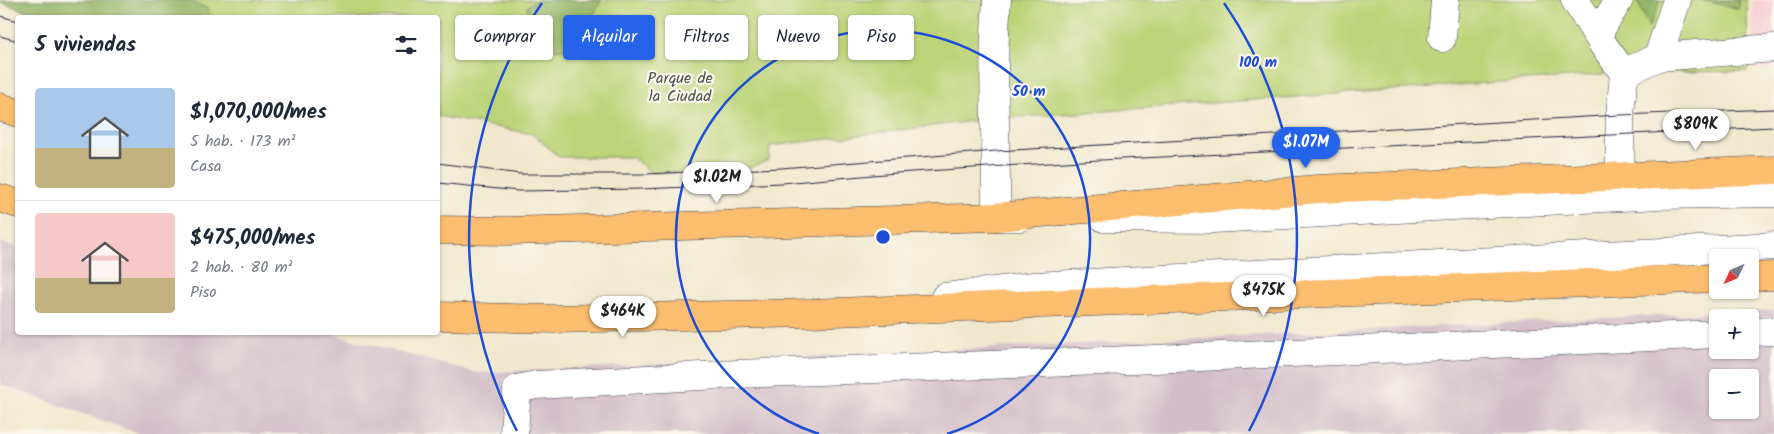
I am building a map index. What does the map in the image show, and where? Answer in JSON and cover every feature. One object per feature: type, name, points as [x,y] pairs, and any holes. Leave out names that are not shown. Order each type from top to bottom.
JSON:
[{"type":"main road","points":[[0,107],[15,112]]},
{"type":"main road","points":[[440,230],[508,231],[996,217],[1317,189],[1774,170]]},
{"type":"main road","points":[[0,198],[15,203]]},
{"type":"main road","points":[[1759,277],[1774,276]]},
{"type":"main road","points":[[440,316],[554,319],[810,313],[1709,278]]},
{"type":"street","points":[[997,0],[993,87],[996,151],[996,217],[1213,219],[1659,195],[1774,192]]},
{"type":"street","points":[[1442,38],[1445,0]]},
{"type":"street","points":[[1575,0],[1624,73],[1620,115],[1620,176]]},
{"type":"street","points":[[1597,35],[1620,0]]},
{"type":"street","points":[[1658,57],[1677,0]]},
{"type":"street","points":[[1624,73],[1658,57],[1774,48]]},
{"type":"street","points":[[810,313],[1034,286],[1774,246]]},
{"type":"street","points":[[1759,332],[1774,332]]},
{"type":"street","points":[[514,434],[516,389],[536,385],[738,374],[1132,360],[1709,334]]},
{"type":"shaded area","points":[[1753,0],[1774,0],[1774,69],[1754,70]]},
{"type":"shaded area","points":[[0,242],[15,246],[15,335],[335,335],[477,373],[1709,313],[1709,359],[1759,359],[1759,311],[1774,310],[1774,434],[140,434],[0,384]]},
{"type":"green space","points":[[0,0],[186,0],[207,8],[210,15],[37,15],[0,2]]},
{"type":"green space","name":"Parque de la Ciudad","points":[[136,0],[1747,0],[1748,71],[1624,73],[981,120],[770,146],[769,160],[742,171],[652,173],[632,157],[559,157],[533,134],[440,116],[440,15],[178,15]]},
{"type":"green space","points":[[537,0],[601,0],[594,15],[563,15],[563,49],[553,49],[553,15],[528,15],[527,6]]},
{"type":"green space","points":[[1637,0],[1661,0],[1649,27]]},
{"type":"green space","points":[[1701,0],[1738,0],[1739,9]]},
{"type":"tram line","points":[[0,16],[15,20]]},
{"type":"tram line","points":[[0,36],[15,40]]},
{"type":"tram line","points":[[440,163],[520,174],[645,174],[781,168],[996,151],[1620,115],[1774,109]]},
{"type":"tram line","points":[[440,183],[519,191],[641,189],[782,183],[896,173],[1081,161],[1774,127]]}]
